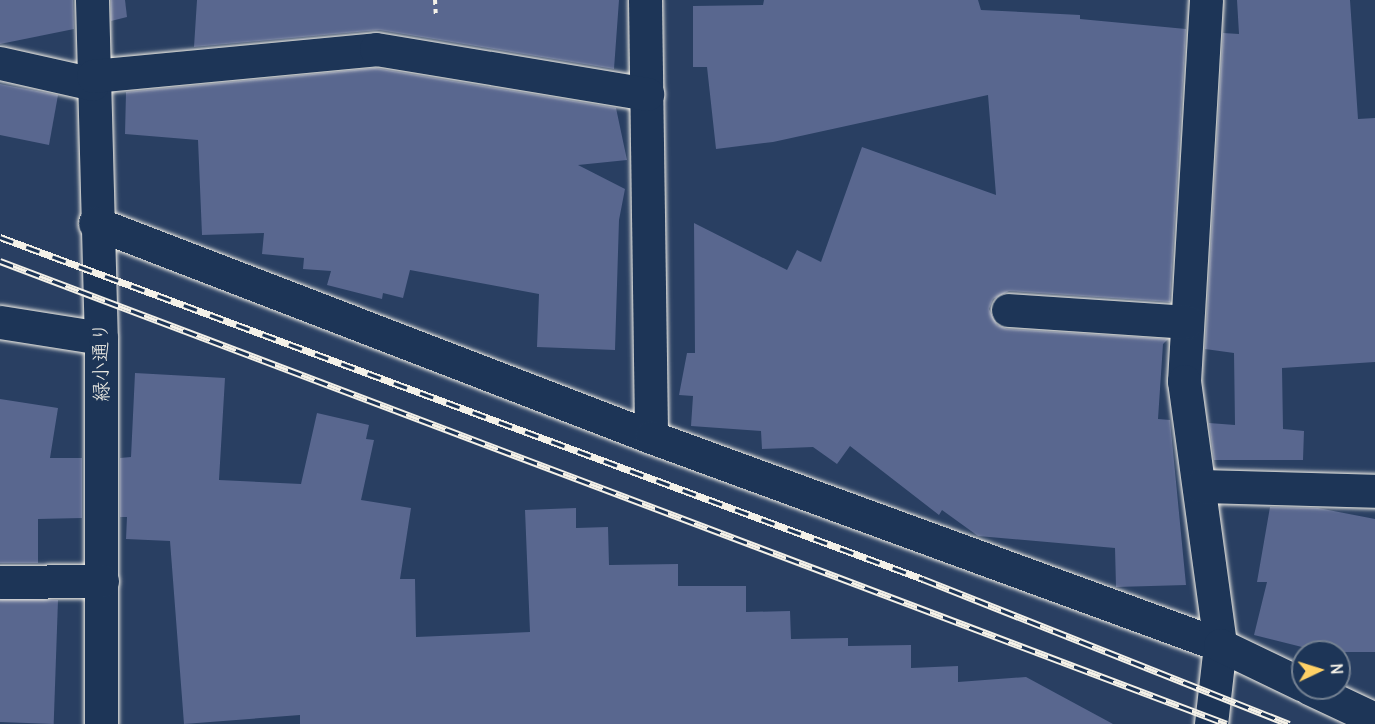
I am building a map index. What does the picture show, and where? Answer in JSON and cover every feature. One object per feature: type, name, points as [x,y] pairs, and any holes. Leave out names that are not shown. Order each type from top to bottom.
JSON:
[{"type":"street","name":"緑小通り","points":[[92,0],[95,223],[101,338],[101,724]]},
{"type":"street","points":[[645,0],[651,437]]},
{"type":"street","points":[[1206,0],[1184,381],[1201,486],[1220,645],[1211,724]]},
{"type":"street","points":[[0,63],[93,80],[376,50],[647,94]]},
{"type":"street","points":[[95,223],[651,437],[1220,645],[1291,679]]},
{"type":"street","points":[[1008,310],[1187,322]]},
{"type":"street","points":[[0,322],[101,338]]},
{"type":"street","points":[[1201,486],[1375,491]]},
{"type":"street","points":[[0,582],[102,581]]},
{"type":"street","points":[[1335,700],[1375,719]]},
{"type":"building","points":[[0,0],[73,0],[74,29],[0,44]]},
{"type":"building","points":[[111,0],[125,0],[127,17],[111,21]]},
{"type":"building","points":[[197,0],[619,0],[614,69],[379,30],[194,47]]},
{"type":"building","points":[[764,0],[978,0],[981,10],[1080,15],[1080,19],[1186,29],[1170,302],[1009,291],[993,299],[989,309],[997,325],[1007,329],[1168,339],[1163,344],[1158,419],[1170,420],[1186,585],[1116,587],[1115,548],[978,536],[942,510],[939,515],[850,446],[837,464],[813,447],[762,449],[761,431],[691,426],[693,396],[679,395],[687,353],[695,353],[694,223],[787,270],[797,250],[821,262],[862,147],[996,195],[988,95],[773,142],[716,149],[707,67],[693,67],[693,6],[763,5]]},
{"type":"building","points":[[1237,0],[1350,0],[1358,119],[1375,118],[1375,362],[1282,368],[1283,429],[1304,431],[1303,460],[1214,460],[1209,423],[1235,425],[1234,353],[1205,349],[1223,33],[1239,34]]},
{"type":"building","points":[[375,68],[616,108],[627,160],[578,165],[625,189],[619,220],[615,350],[537,347],[539,294],[410,270],[403,298],[383,293],[382,299],[327,285],[331,271],[303,269],[304,258],[262,254],[264,233],[202,235],[198,140],[125,134],[126,92]]},
{"type":"building","points":[[0,84],[58,95],[49,145],[0,135]]},
{"type":"building","points":[[135,373],[225,378],[219,480],[301,484],[317,413],[369,425],[366,439],[374,440],[361,500],[411,508],[400,579],[415,579],[416,637],[530,632],[525,510],[576,508],[576,528],[608,527],[609,565],[678,564],[678,586],[746,586],[746,612],[790,611],[791,639],[848,638],[848,646],[911,645],[911,668],[958,666],[958,682],[1026,677],[1113,724],[300,724],[300,715],[184,724],[170,541],[126,539],[127,517],[120,517],[120,458],[131,457]]},
{"type":"building","points":[[0,399],[58,408],[50,458],[82,458],[82,518],[38,519],[38,563],[0,563]]},
{"type":"building","points":[[1270,507],[1318,508],[1375,519],[1375,652],[1351,652],[1351,640],[1291,640],[1291,644],[1254,635],[1267,582],[1257,582]]},
{"type":"building","points":[[0,598],[58,600],[54,724],[0,722]]},
{"type":"railway","points":[[0,237],[923,579],[1289,724]]},
{"type":"railway","points":[[0,261],[1227,724]]}]
